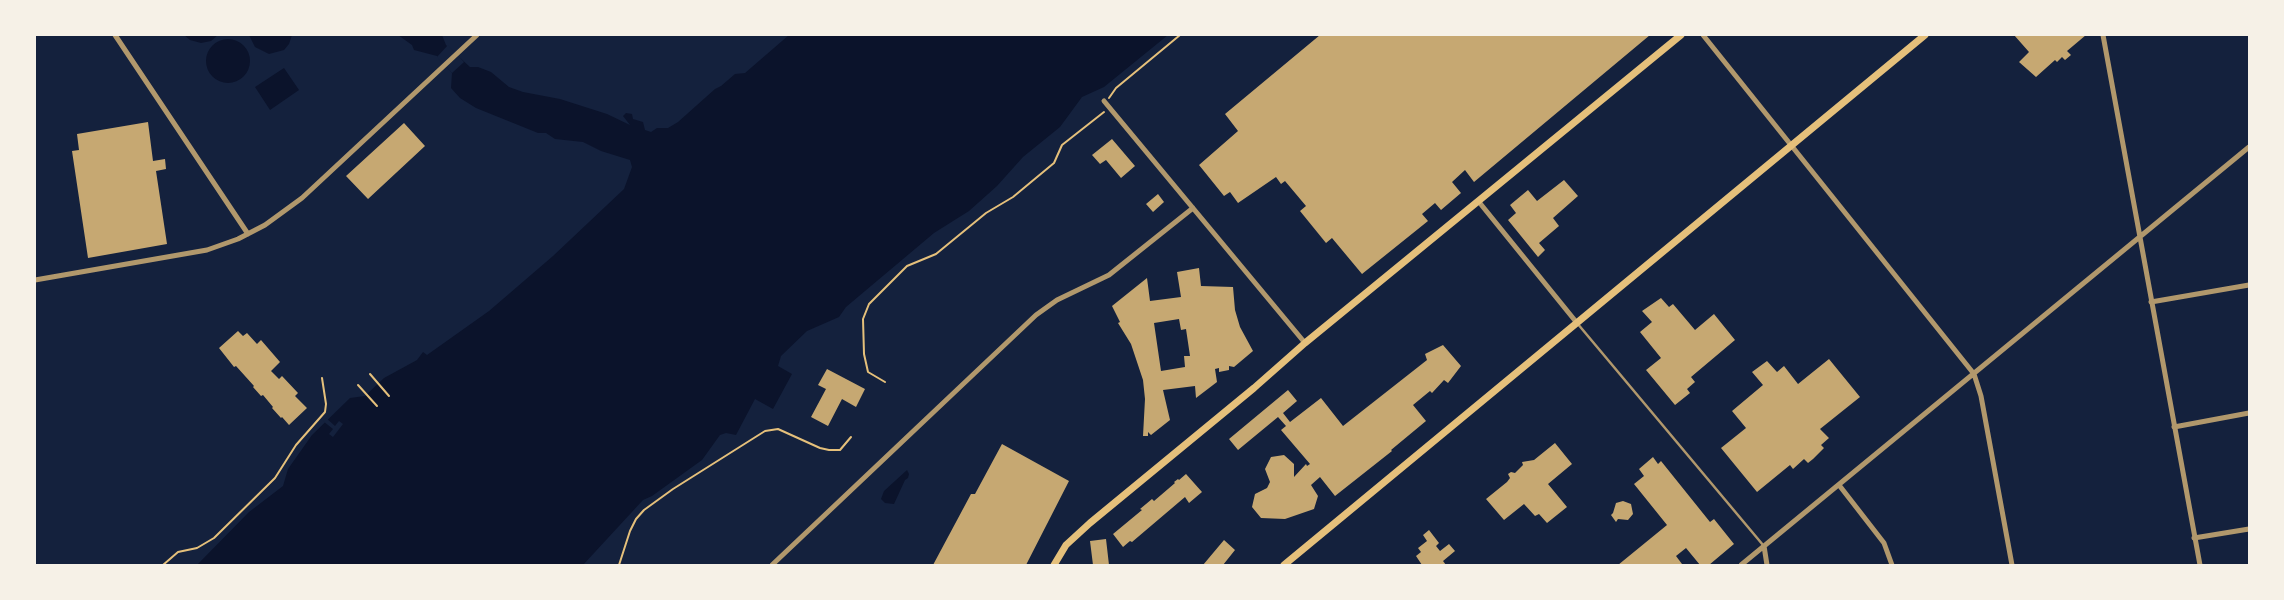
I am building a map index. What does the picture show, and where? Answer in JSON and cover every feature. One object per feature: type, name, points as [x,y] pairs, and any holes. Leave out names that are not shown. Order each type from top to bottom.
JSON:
[{"type":"main road","points":[[1054,565],[1066,545],[1075,536],[1254,388],[1305,343],[1681,35]]},
{"type":"main road","points":[[1284,565],[1925,35]]},
{"type":"street","points":[[115,35],[248,234]]},
{"type":"street","points":[[35,280],[198,252],[248,234],[291,208],[477,35]]},
{"type":"street","points":[[1703,35],[1974,374],[1981,396],[2012,565]]},
{"type":"street","points":[[2103,35],[2200,565]]},
{"type":"street","points":[[1105,102],[1305,343]]},
{"type":"street","points":[[1741,565],[2249,148]]},
{"type":"street","points":[[1479,202],[1577,323]]},
{"type":"street","points":[[772,565],[1036,315],[1057,300],[1109,275],[1193,208]]},
{"type":"street","points":[[2152,302],[2249,285]]},
{"type":"street","points":[[2174,427],[2249,413]]},
{"type":"street","points":[[1840,485],[1884,543],[1892,565]]},
{"type":"street","points":[[2194,538],[2249,529]]},
{"type":"street","points":[[1764,546],[1767,565]]},
{"type":"lane","points":[[1577,323],[1764,546]]},
{"type":"path","points":[[885,382],[868,372],[864,354],[863,319],[869,304],[907,266],[940,252],[969,226],[1013,197],[1054,163],[1062,145],[1101,116],[1105,102],[1116,88],[1180,35]]},
{"type":"path","points":[[370,374],[389,396]]},
{"type":"path","points":[[163,565],[178,552],[197,548],[214,538],[275,478],[296,445],[325,412],[326,404],[322,378]]},
{"type":"path","points":[[358,385],[378,406]]},
{"type":"path","points":[[619,565],[630,531],[636,519],[644,510],[673,489],[765,431],[778,430],[829,450],[843,448],[851,437]]},
{"type":"water","points":[[184,35],[218,35],[211,41],[201,43],[190,40]]},
{"type":"water","points":[[249,35],[292,35],[289,44],[284,50],[269,54],[255,47]]},
{"type":"water","points":[[398,35],[442,35],[446,45],[470,67],[478,67],[491,72],[509,87],[523,92],[560,99],[607,114],[630,125],[623,116],[626,113],[632,114],[633,119],[643,122],[645,130],[651,132],[657,128],[668,128],[678,122],[715,89],[735,74],[745,73],[789,35],[1168,35],[1104,87],[1082,97],[1060,127],[1023,157],[997,186],[969,211],[934,233],[846,307],[839,317],[807,331],[781,356],[778,366],[792,374],[773,409],[755,399],[736,435],[726,433],[720,435],[702,460],[652,496],[643,500],[583,565],[197,565],[249,512],[283,486],[288,469],[312,435],[350,398],[365,396],[384,378],[417,360],[423,352],[427,355],[489,311],[553,256],[624,189],[632,167],[630,160],[601,151],[583,142],[555,139],[546,133],[538,133],[476,108],[460,98],[451,88],[452,73],[437,56],[414,50],[412,45]]},
{"type":"water","points":[[228,39],[240,43],[246,49],[250,61],[246,73],[240,79],[228,83],[216,79],[210,73],[206,61],[210,49],[216,43]]},
{"type":"water","points":[[284,68],[299,90],[270,110],[255,87]]},
{"type":"water","points":[[907,470],[908,478],[905,480],[894,504],[885,503],[881,499],[884,491]]},
{"type":"pier","points":[[448,45],[464,62],[452,73],[437,57]]},
{"type":"pier","points":[[326,418],[335,426],[339,421],[343,424],[333,437],[329,434],[333,429],[323,421]]},
{"type":"building","points":[[1320,35],[1650,35],[1474,182],[1465,170],[1452,182],[1461,193],[1441,210],[1435,203],[1422,214],[1428,221],[1362,274],[1332,238],[1326,243],[1300,211],[1306,206],[1285,181],[1281,184],[1276,177],[1238,203],[1230,192],[1224,196],[1199,165],[1238,131],[1225,114]]},
{"type":"building","points":[[2014,35],[2086,35],[2067,51],[2071,55],[2065,60],[2062,57],[2057,62],[2055,60],[2036,77],[2019,62],[2029,52]]},
{"type":"building","points":[[148,122],[153,161],[165,159],[166,169],[156,171],[167,244],[88,258],[72,151],[79,150],[77,134]]},
{"type":"building","points":[[404,123],[425,146],[368,199],[346,176]]},
{"type":"building","points":[[1112,139],[1135,166],[1121,178],[1106,160],[1100,164],[1092,155]]},
{"type":"building","points":[[1564,180],[1578,196],[1553,218],[1559,226],[1539,243],[1545,250],[1538,257],[1508,220],[1516,213],[1510,205],[1528,190],[1537,201]]},
{"type":"building","points":[[1158,194],[1164,202],[1153,212],[1146,204]]},
{"type":"building","points":[[1199,268],[1201,286],[1233,287],[1235,310],[1240,327],[1253,351],[1234,367],[1229,366],[1229,370],[1219,372],[1219,368],[1215,369],[1217,382],[1196,398],[1195,386],[1163,390],[1170,420],[1151,435],[1148,432],[1148,436],[1143,436],[1145,399],[1143,380],[1131,344],[1118,323],[1120,322],[1112,306],[1147,278],[1150,301],[1181,297],[1177,272]],"holes":[[[1179,319],[1181,330],[1186,329],[1190,356],[1184,356],[1185,367],[1161,371],[1154,323]]]},
{"type":"building","points":[[1661,298],[1669,307],[1673,304],[1695,330],[1714,314],[1735,340],[1691,377],[1695,382],[1687,389],[1690,393],[1675,405],[1646,370],[1661,358],[1640,332],[1652,322],[1642,311]]},
{"type":"building","points":[[238,331],[243,336],[247,333],[257,344],[261,340],[280,362],[271,371],[279,379],[282,376],[298,393],[295,396],[307,408],[289,425],[236,366],[234,367],[219,348]]},
{"type":"building","points":[[1443,345],[1461,366],[1448,383],[1444,380],[1432,393],[1430,391],[1413,405],[1426,421],[1392,451],[1335,496],[1320,477],[1311,485],[1318,496],[1314,509],[1285,519],[1261,518],[1252,507],[1255,494],[1267,488],[1270,482],[1265,469],[1271,457],[1284,455],[1294,464],[1294,477],[1306,464],[1307,466],[1310,464],[1281,430],[1286,426],[1278,417],[1238,450],[1229,439],[1288,390],[1297,401],[1283,413],[1290,422],[1321,398],[1343,426],[1427,360],[1425,354]]},
{"type":"building","points":[[1829,359],[1860,397],[1820,429],[1829,438],[1821,445],[1824,448],[1813,459],[1808,463],[1804,459],[1793,469],[1790,465],[1757,492],[1721,448],[1746,428],[1732,411],[1763,385],[1752,372],[1767,361],[1777,372],[1784,366],[1798,384]]},
{"type":"building","points":[[827,369],[865,389],[856,407],[842,399],[828,426],[811,417],[826,389],[818,385]]},
{"type":"building","points":[[1555,443],[1572,464],[1548,484],[1567,507],[1547,523],[1539,514],[1535,516],[1524,504],[1504,520],[1486,499],[1507,482],[1510,478],[1508,474],[1511,472],[1515,473],[1523,465],[1522,462],[1534,460]]},
{"type":"building","points":[[1002,444],[1069,481],[1026,565],[933,565],[971,494],[975,494]]},
{"type":"building","points":[[1653,457],[1658,464],[1661,461],[1710,522],[1714,519],[1734,544],[1709,565],[1700,565],[1686,548],[1676,556],[1682,564],[1680,565],[1618,565],[1667,525],[1634,484],[1644,476],[1639,469]]},
{"type":"building","points":[[1186,474],[1202,492],[1189,503],[1185,497],[1132,542],[1130,541],[1123,547],[1113,534],[1142,510],[1140,509],[1152,499],[1154,501],[1174,482]]},
{"type":"building","points":[[1623,501],[1631,504],[1633,514],[1628,520],[1618,519],[1616,522],[1611,515],[1616,503]]},
{"type":"building","points":[[1429,530],[1439,543],[1436,546],[1440,551],[1449,544],[1455,551],[1443,561],[1446,565],[1422,565],[1416,556],[1421,552],[1418,548],[1427,541],[1423,535]]},
{"type":"building","points":[[1106,539],[1109,565],[1093,565],[1090,541]]},
{"type":"building","points":[[1224,540],[1235,550],[1223,565],[1203,565]]}]
